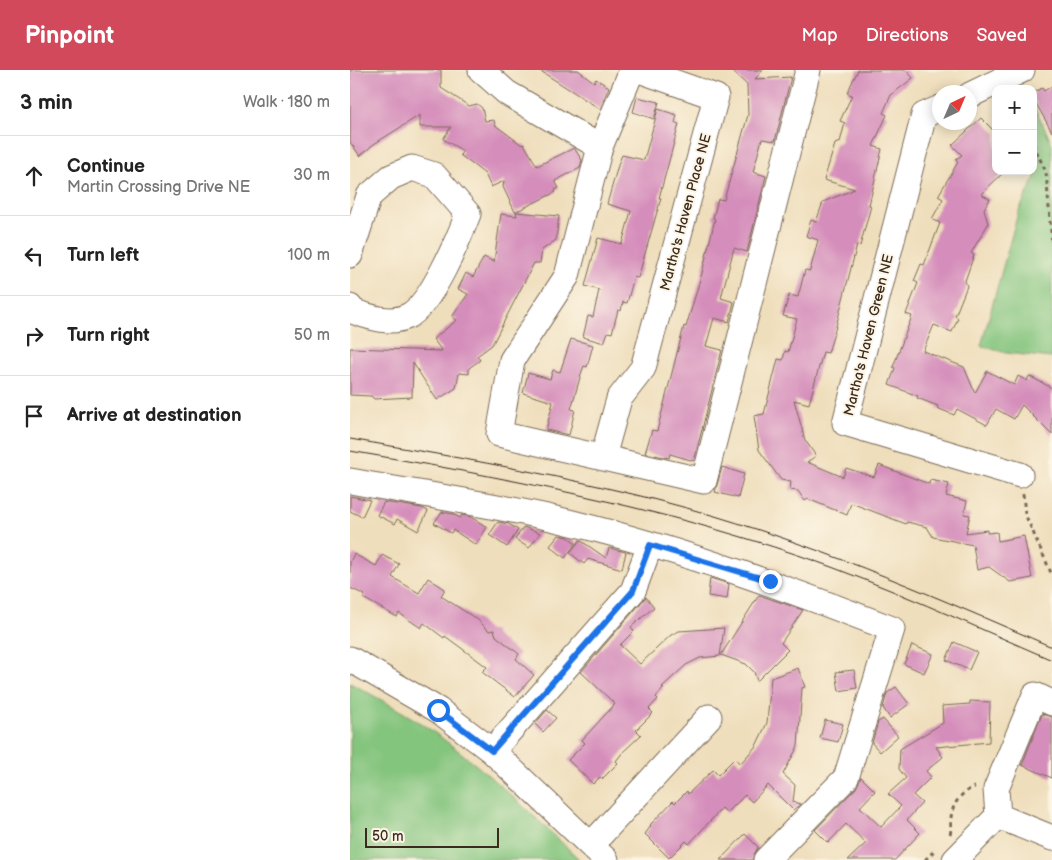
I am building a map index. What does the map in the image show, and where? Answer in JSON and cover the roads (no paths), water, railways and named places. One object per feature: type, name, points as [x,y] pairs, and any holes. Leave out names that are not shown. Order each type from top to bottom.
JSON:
[{"type":"street","points":[[481,70],[507,93],[600,147]]},
{"type":"street","points":[[632,70],[600,147],[567,276],[512,360],[499,434],[704,481],[808,70]]},
{"type":"street","name":"Martha's Haven Place NE","points":[[603,457],[619,399],[642,368],[716,97],[639,70]]},
{"type":"street","points":[[977,91],[1008,74]]},
{"type":"street","name":"Martha's Haven Green NE","points":[[932,112],[924,115],[845,423],[1020,475]]},
{"type":"street","points":[[350,255],[360,190],[412,168],[434,176],[468,214],[458,243],[430,292],[409,316],[390,321],[352,311],[350,307]]},
{"type":"street","points":[[350,480],[547,517],[650,545],[770,581],[892,629],[846,778],[766,860]]},
{"type":"street","points":[[492,751],[633,591],[650,545]]},
{"type":"street","points":[[350,659],[438,710],[492,751],[598,853],[709,717]]},
{"type":"street","points":[[955,860],[998,816],[996,789],[1035,696],[1052,703]]},
{"type":"street","points":[[998,816],[1052,838]]},
{"type":"tram line","points":[[350,439],[488,463],[579,482],[715,516],[843,560],[1052,647]]},
{"type":"tram line","points":[[350,451],[578,494],[746,538],[865,580],[1052,660]]}]
